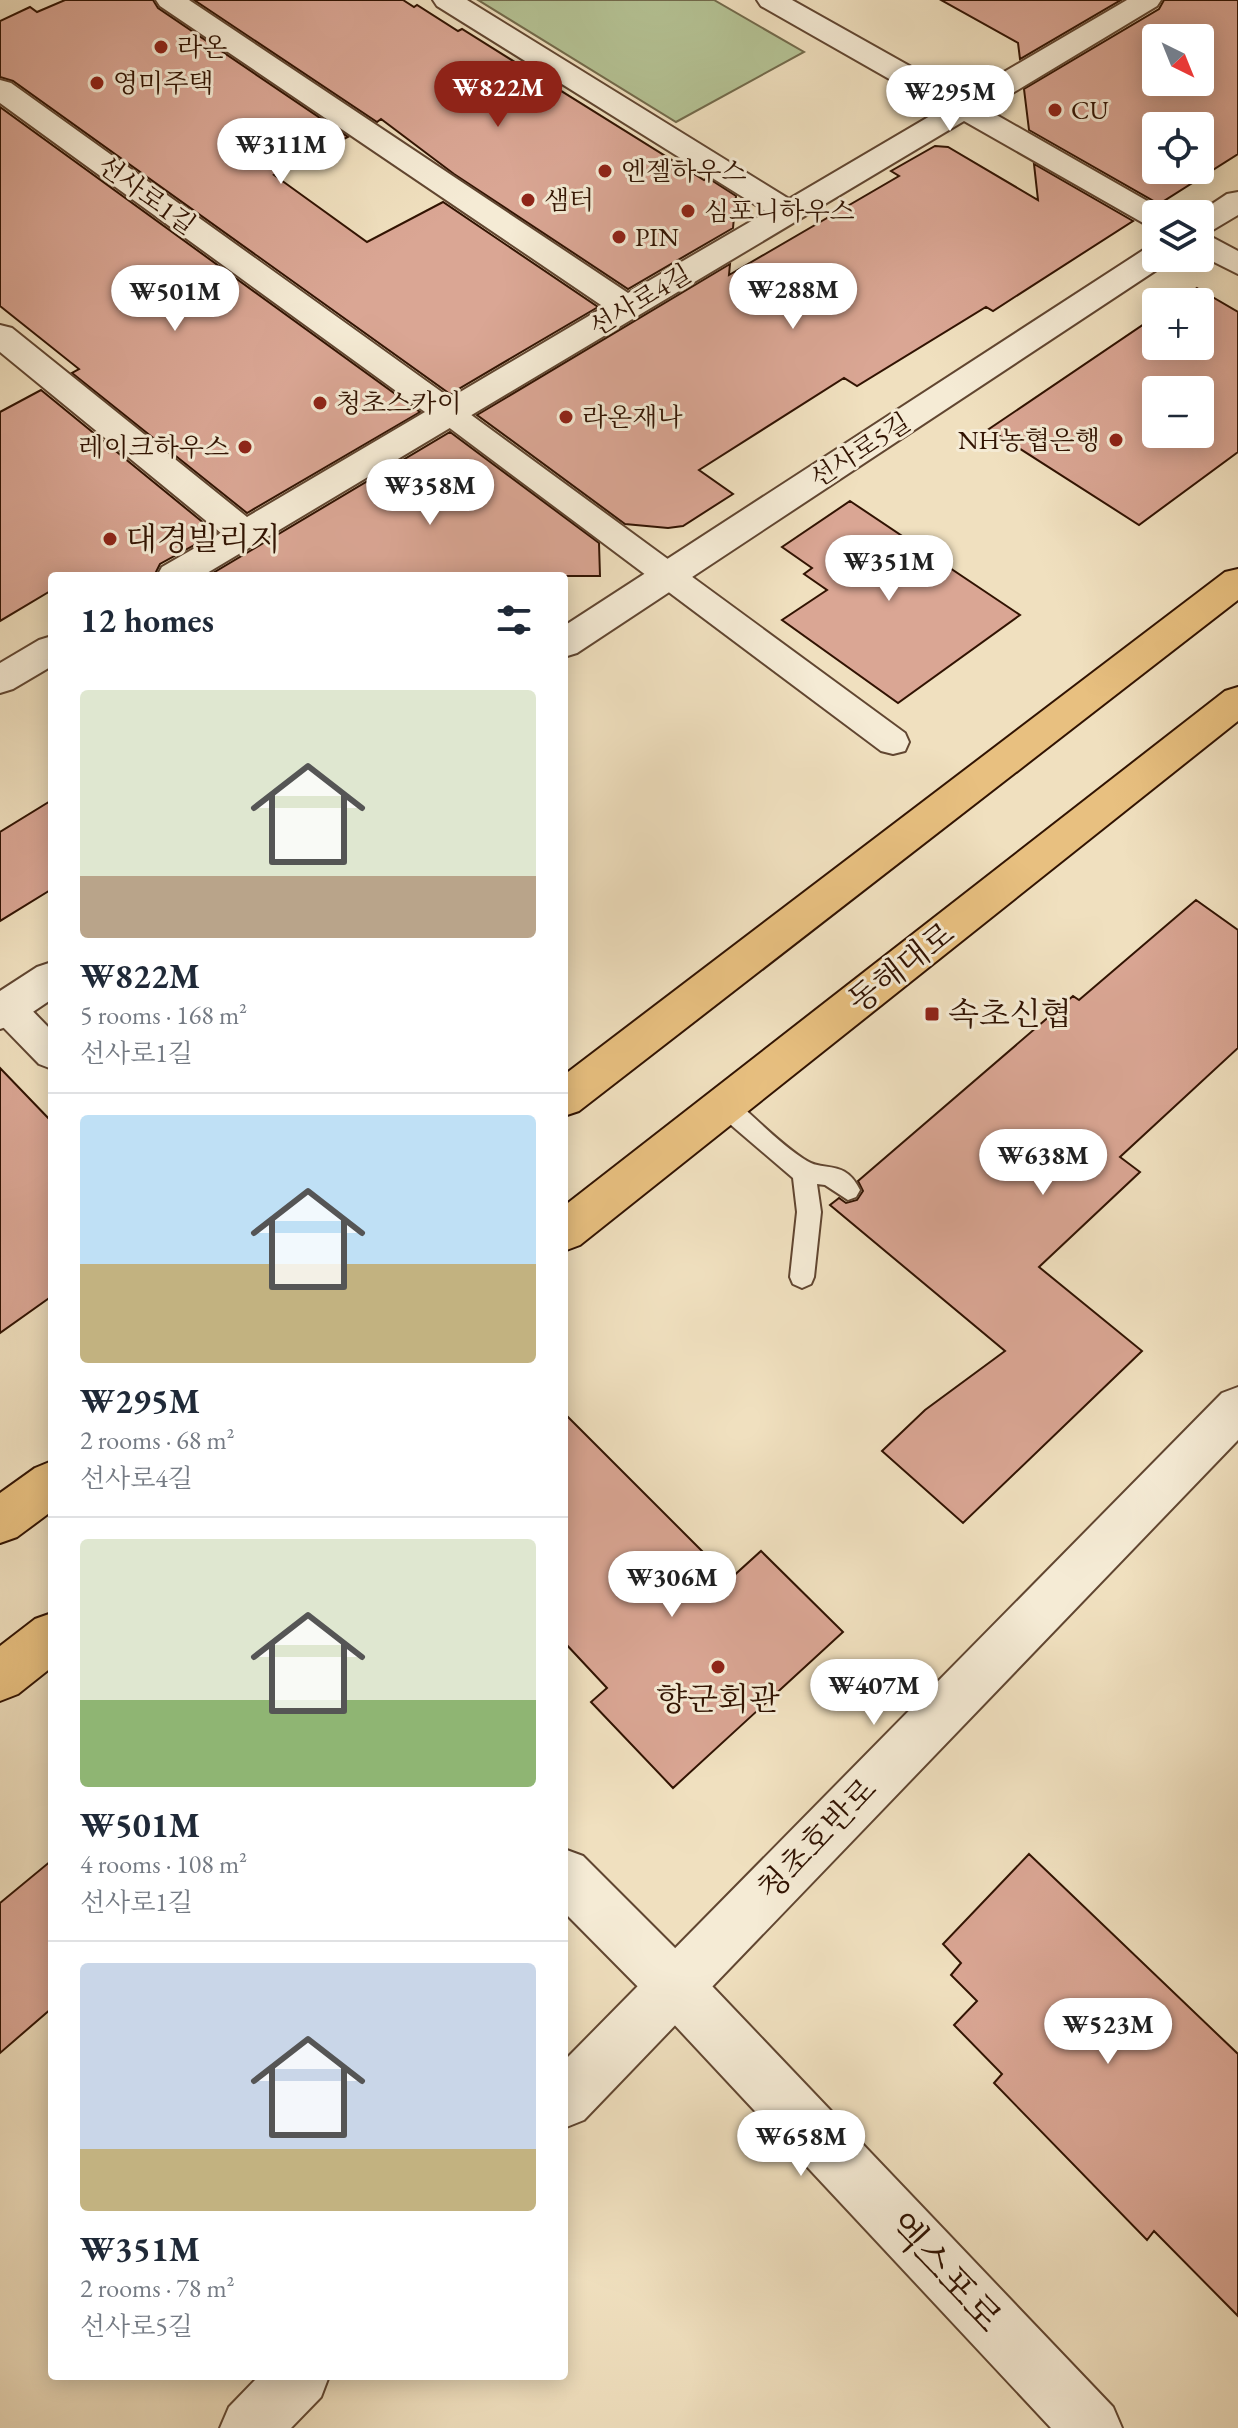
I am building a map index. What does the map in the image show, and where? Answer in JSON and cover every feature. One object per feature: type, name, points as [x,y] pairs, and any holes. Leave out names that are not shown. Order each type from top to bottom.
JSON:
[{"type":"main road","points":[[568,1096],[1238,581]]},
{"type":"main road","name":"동해대로","points":[[568,1229],[1238,701]]},
{"type":"main road","points":[[0,1521],[48,1486]]},
{"type":"main road","points":[[0,1677],[48,1639]]},
{"type":"street","points":[[170,0],[627,308]]},
{"type":"street","points":[[447,0],[789,212]]},
{"type":"street","points":[[771,0],[1142,209]]},
{"type":"street","name":"선사로4길","points":[[182,572],[1147,0]]},
{"type":"street","name":"선사로1길","points":[[0,89],[449,413]]},
{"type":"street","points":[[1214,217],[1238,201]]},
{"type":"street","points":[[1214,250],[1238,264]]},
{"type":"street","name":"선사로5길","points":[[568,641],[1142,265]]},
{"type":"street","points":[[0,335],[245,534]]},
{"type":"street","points":[[449,413],[893,742]]},
{"type":"street","points":[[0,680],[48,651]]},
{"type":"street","points":[[48,980],[2,1007],[48,1050]]},
{"type":"street","name":"청초호반로","points":[[568,2096],[1238,1408]]},
{"type":"street","name":"엑스포로","points":[[568,1879],[674,1985],[1092,2428]]},
{"type":"street","points":[[250,2428],[296,2380]]},
{"type":"lane","points":[[725,1106],[804,1173],[830,1175],[848,1190]]},
{"type":"lane","points":[[802,1277],[809,1212],[804,1173]]},
{"type":"green space","points":[[478,0],[714,0],[804,52],[676,122]]},
{"type":"building","points":[[65,0],[153,0],[158,8],[348,137],[274,175],[367,242],[443,202],[598,307],[450,394],[13,81],[0,77],[0,21],[30,7],[37,12]]},
{"type":"building","points":[[194,0],[403,0],[414,7],[417,5],[458,31],[462,29],[704,180],[708,178],[736,196],[733,228],[628,289],[454,174],[381,119],[377,122]]},
{"type":"building","points":[[941,0],[1121,0],[1020,59],[1018,43]]},
{"type":"building","points":[[1164,0],[1238,0],[1238,154],[1214,169],[1214,112],[1142,112],[1142,184],[1191,184],[1165,200],[1152,200],[1029,130],[1024,89],[1159,9]]},
{"type":"building","points":[[0,107],[420,412],[247,513],[72,373],[79,369],[0,306]]},
{"type":"building","points":[[935,146],[948,147],[1038,200],[1034,164],[1133,221],[993,311],[986,307],[857,386],[844,378],[699,470],[733,494],[683,526],[668,528],[625,524],[477,415],[730,264],[729,275],[899,176],[891,171]]},
{"type":"building","points":[[1214,298],[1238,312],[1238,452],[1139,525],[989,429],[1142,325],[1142,360],[1214,360]]},
{"type":"building","points":[[41,390],[216,533],[160,564],[156,572],[48,572],[48,592],[0,621],[0,412]]},
{"type":"building","points":[[450,432],[599,543],[600,576],[568,576],[568,572],[215,572]]},
{"type":"building","points":[[850,501],[1020,615],[898,703],[782,620],[827,590],[804,574],[812,568],[782,547]]},
{"type":"building","points":[[48,802],[48,891],[0,921],[0,832]]},
{"type":"building","points":[[1196,900],[1238,930],[1238,1048],[1120,1157],[1140,1172],[1039,1267],[1142,1351],[963,1523],[882,1451],[925,1410],[1005,1351],[830,1205],[839,1198],[846,1203],[857,1200],[863,1191],[858,1181],[1073,996],[1079,1000]]},
{"type":"building","points":[[0,1068],[48,1118],[48,1299],[0,1333]]},
{"type":"building","points":[[568,1417],[730,1579],[761,1551],[843,1632],[673,1788],[591,1702],[607,1688],[568,1646]]},
{"type":"building","points":[[1029,1854],[1238,2054],[1238,2316],[1154,2231],[1147,2240],[994,2083],[1002,2074],[954,2025],[977,2001],[951,1975],[961,1963],[943,1944]]},
{"type":"building","points":[[48,1863],[48,2011],[0,2053],[0,1903]]},
{"type":"place","name":"라온","points":[[161,47]]},
{"type":"place","name":"영미주택","points":[[97,83]]},
{"type":"place","name":"CU","points":[[1055,110]]},
{"type":"place","name":"엔젤하우스","points":[[605,171]]},
{"type":"place","name":"샘터","points":[[528,200]]},
{"type":"place","name":"심포니하우스","points":[[688,211]]},
{"type":"place","name":"PIN","points":[[619,237]]},
{"type":"place","name":"청초스카이","points":[[320,403]]},
{"type":"place","name":"라온재나","points":[[566,417]]},
{"type":"place","name":"NH농협은행","points":[[1116,440]]},
{"type":"place","name":"레이크하우스","points":[[245,447]]},
{"type":"place","name":"대경빌리지","points":[[110,539]]},
{"type":"place","name":"속초신협","points":[[932,1014]]},
{"type":"place","name":"향군회관","points":[[718,1667]]}]
